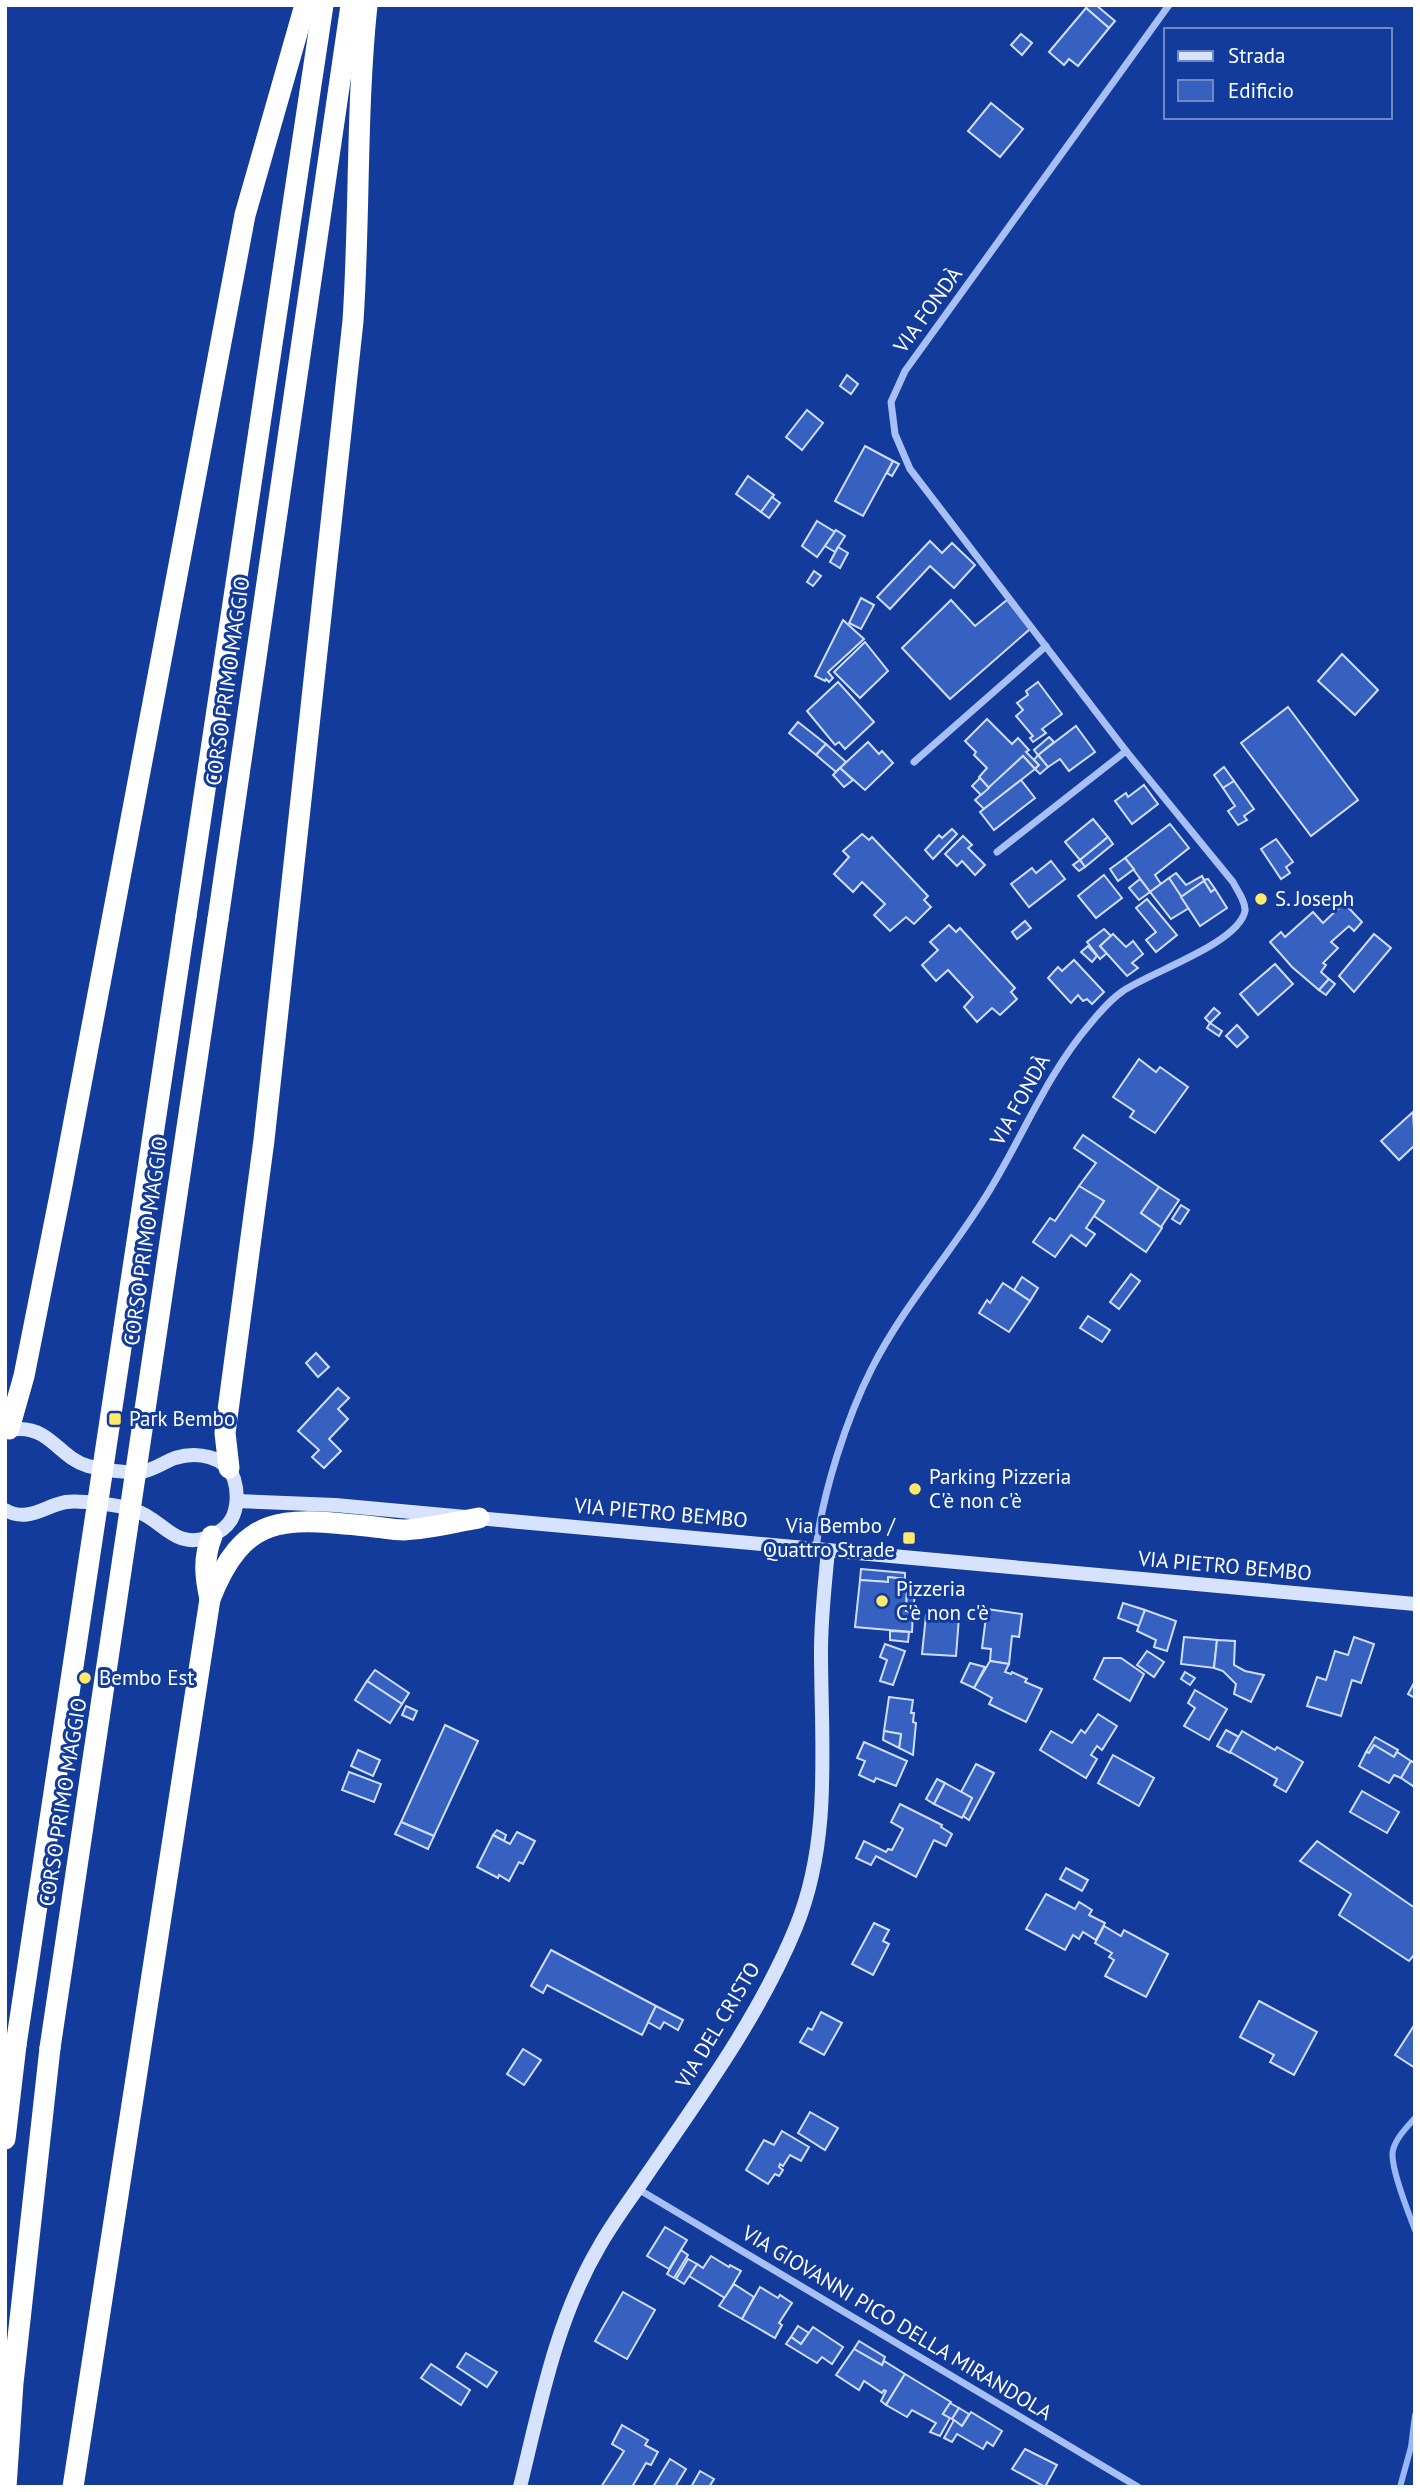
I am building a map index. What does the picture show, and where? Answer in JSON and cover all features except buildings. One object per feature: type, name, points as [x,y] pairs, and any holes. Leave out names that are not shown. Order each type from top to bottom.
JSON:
[{"type":"highway","points":[[7,1431],[24,1376],[62,1185],[245,215],[305,5]]},
{"type":"highway","name":"CORSO PRIMO MAGGIO","points":[[5,2139],[16,2045],[323,5]]},
{"type":"highway","name":"CORSO PRIMO MAGGIO","points":[[6,2487],[13,2383],[50,2048],[351,5]]},
{"type":"highway","points":[[229,1468],[225,1433],[264,1140],[351,335],[367,5]]},
{"type":"highway","points":[[73,2487],[210,1599],[219,1575],[249,1537],[283,1522],[317,1521],[404,1530],[479,1518]]},
{"type":"highway","points":[[210,1599],[204,1569],[206,1550],[212,1536]]},
{"type":"main road","points":[[5,1510],[11,1514],[27,1516],[76,1501],[135,1510],[185,1540],[204,1539],[224,1529],[231,1520],[237,1502],[235,1481],[229,1468],[217,1459],[194,1454],[138,1472],[88,1466],[72,1459],[42,1433],[31,1429],[7,1431]]},
{"type":"main road","name":"VIA PIETRO BEMBO","points":[[237,1502],[335,1505],[1415,1604]]},
{"type":"main road","name":"VIA DEL CRISTO","points":[[520,2487],[550,2365],[567,2313],[600,2246],[713,2079],[753,2012],[796,1927],[815,1869],[821,1816],[822,1550]]},
{"type":"street","name":"VIA FONDÀ","points":[[822,1550],[818,1533],[840,1450],[854,1409],[873,1367],[903,1317],[986,1197],[1067,1052],[1091,1022],[1122,991],[1223,939],[1245,911],[1244,903],[1233,882],[1126,751],[910,469],[895,434],[891,402],[905,371],[1169,5]]},
{"type":"street","points":[[914,762],[1046,646]]},
{"type":"street","points":[[997,852],[1126,751]]},
{"type":"street","name":"VIA GIOVANNI PICO DELLA MIRANDOLA","points":[[638,2189],[1138,2487]]},
{"type":"waterway","points":[[1415,2118],[1402,2133],[1393,2150],[1400,2190],[1415,2230]]},
{"type":"waterway","points":[[1400,2487],[1411,2447],[1415,2415]]},
{"type":"place","name":"S. Joseph","points":[[1261,899]]},
{"type":"place","name":"Park Bembo","points":[[115,1419]]},
{"type":"place","name":"Parking Pizzeria C'è non c'è","points":[[915,1489]]},
{"type":"place","name":"Via Bembo / Quattro Strade","points":[[909,1538]]},
{"type":"place","name":"Pizzeria C'è non c'è","points":[[882,1601]]},
{"type":"place","name":"Bembo Est","points":[[85,1678]]}]
